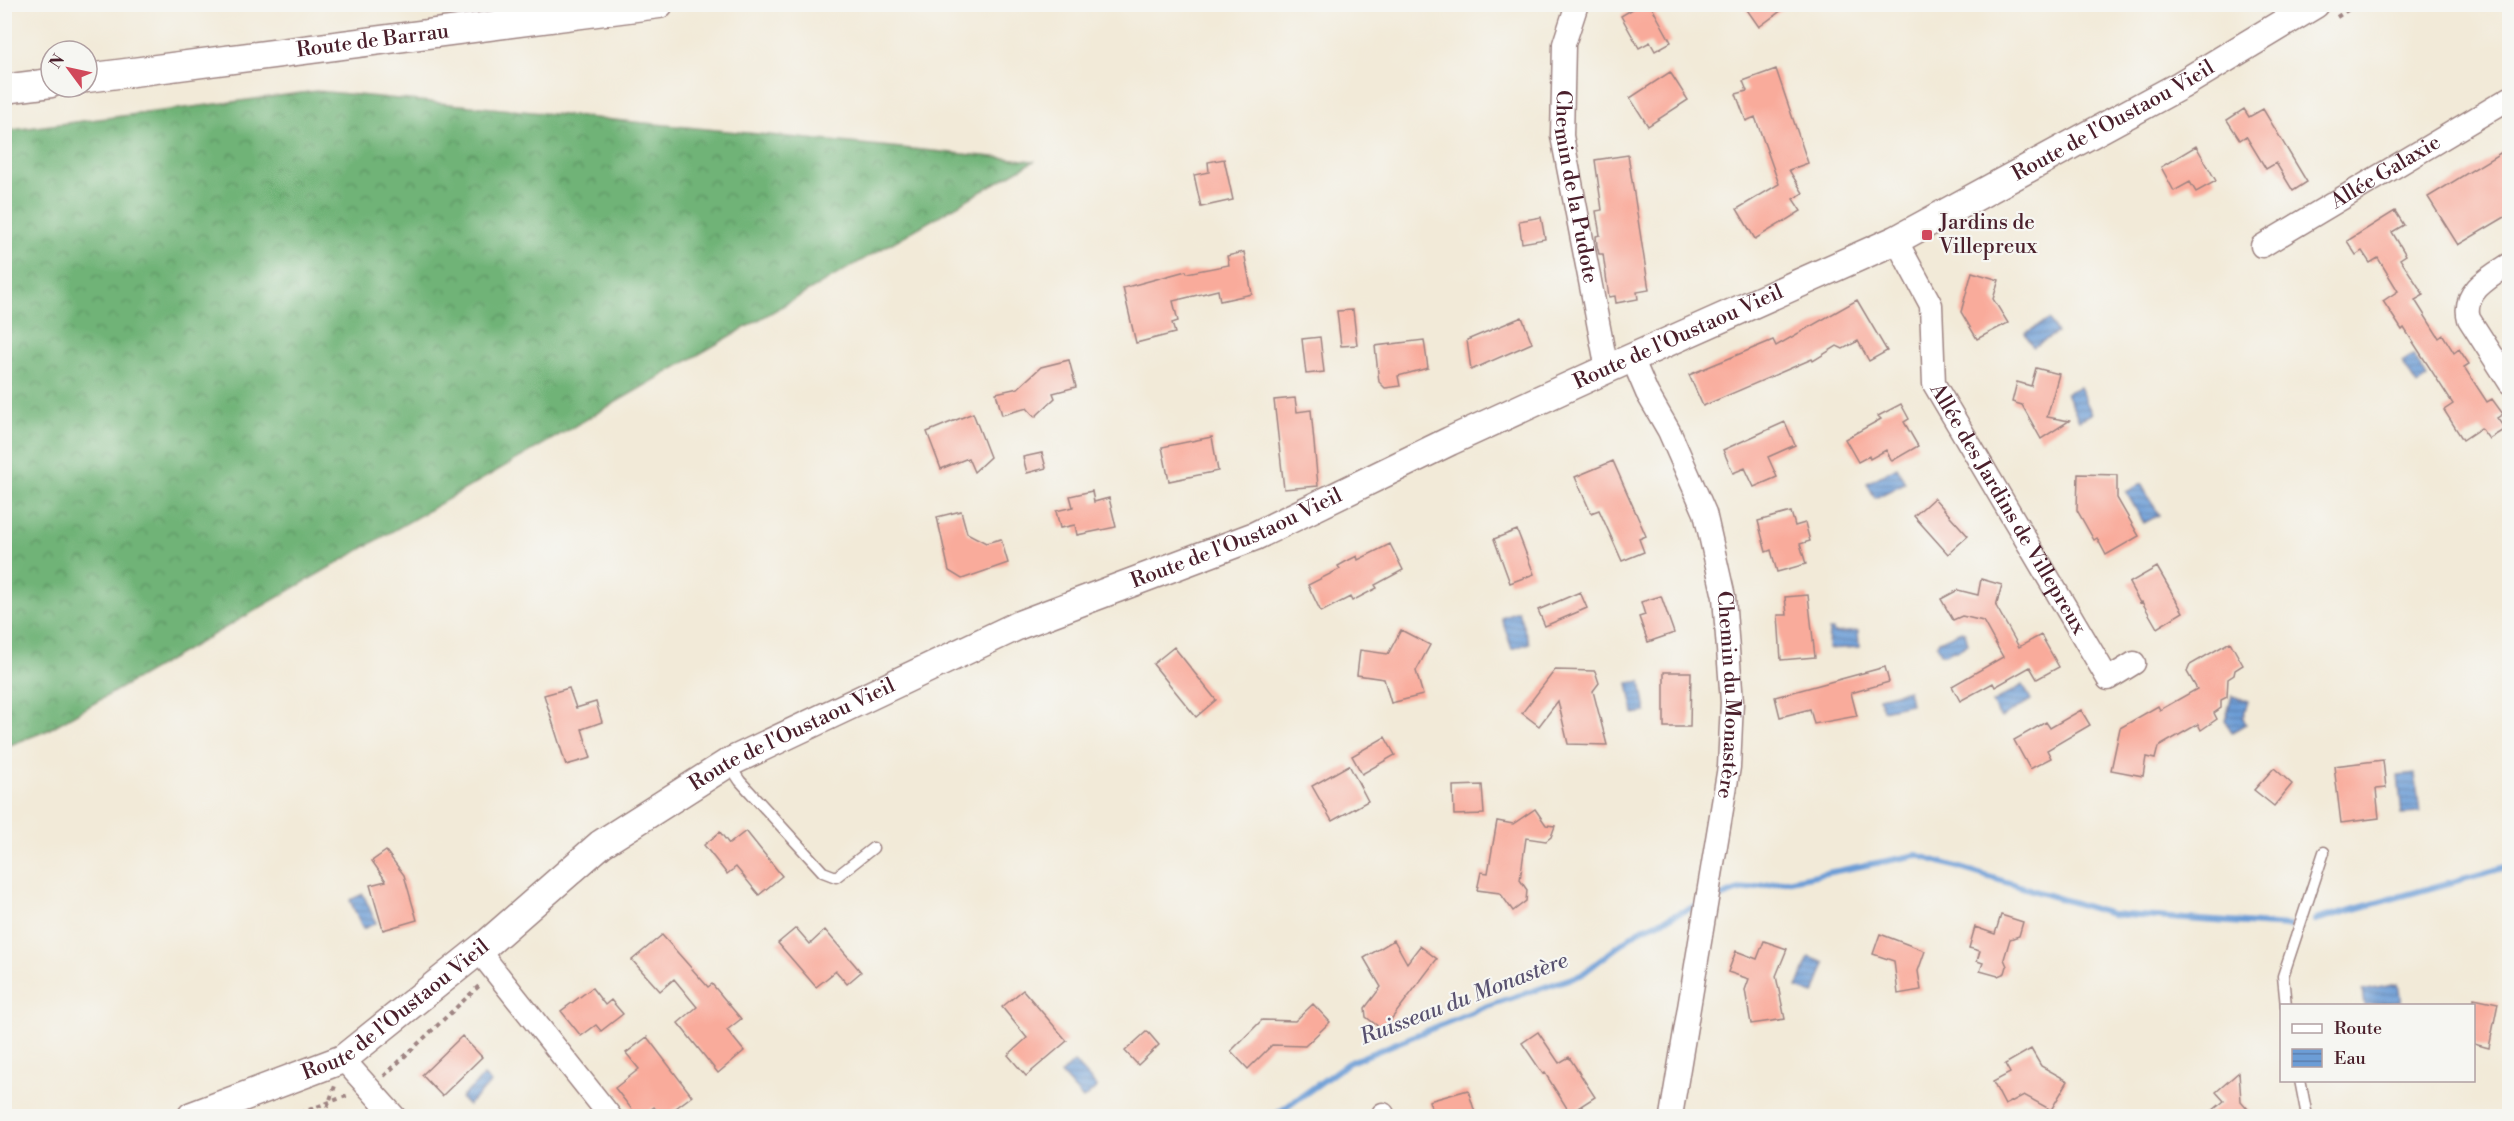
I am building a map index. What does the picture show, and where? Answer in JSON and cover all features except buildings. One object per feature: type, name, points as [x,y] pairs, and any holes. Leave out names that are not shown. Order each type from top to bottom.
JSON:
[{"type":"street","name":"Route de Barrau","points":[[99,76],[659,4]]},
{"type":"street","name":"Chemin de la Pudote","points":[[1577,4],[1564,44],[1562,136],[1619,364]]},
{"type":"street","name":"Route de l'Oustaou Vieil","points":[[192,1116],[343,1059],[486,960],[601,844],[728,763],[1019,625],[1255,536],[1450,441],[1896,240],[2181,85],[2315,4]]},
{"type":"street","points":[[4,89],[39,85]]},
{"type":"street","name":"Allée Galaxie","points":[[2262,246],[2510,98]]},
{"type":"street","name":"Allée des Jardins de Villepreux","points":[[1896,240],[1931,305],[1934,384],[2108,679],[2134,663]]},
{"type":"street","points":[[2510,264],[2482,283],[2472,296],[2467,310],[2469,319],[2510,383]]},
{"type":"street","name":"Chemin du Monastère","points":[[1619,364],[1647,393],[1669,431],[1705,513],[1724,597],[1732,702],[1729,767],[1671,1116]]},
{"type":"street","points":[[486,960],[610,1116]]},
{"type":"street","points":[[343,1059],[367,1089],[394,1116]]},
{"type":"lane","points":[[728,763],[740,781],[823,872],[836,877],[873,848]]},
{"type":"lane","points":[[2286,1004],[2283,976],[2324,852]]},
{"type":"lane","points":[[2300,1082],[2307,1116]]},
{"type":"path","points":[[292,1116],[367,1089],[450,1015],[486,960]]},
{"type":"green space","points":[[317,91],[1034,161],[46,731],[5,747],[5,131]]},
{"type":"water","points":[[2049,320],[2057,333],[2033,347],[2025,333]]},
{"type":"water","points":[[2413,355],[2427,378],[2417,385],[2402,362]]},
{"type":"water","points":[[2079,387],[2092,414],[2079,420],[2066,393]]},
{"type":"water","points":[[1897,467],[1905,483],[1875,498],[1867,483]]},
{"type":"water","points":[[2141,484],[2159,515],[2144,523],[2126,492]]},
{"type":"water","points":[[1518,611],[1529,643],[1512,649],[1501,617]]},
{"type":"water","points":[[1829,630],[1833,630],[1834,633],[1858,631],[1859,647],[1828,649]]},
{"type":"water","points":[[1961,631],[1965,632],[1968,644],[1957,651],[1941,653],[1937,645],[1939,641]]},
{"type":"water","points":[[1641,681],[1646,712],[1634,714],[1628,683]]},
{"type":"water","points":[[2023,685],[2031,700],[2001,718],[1992,703]]},
{"type":"water","points":[[1908,690],[1911,704],[1882,710],[1879,697]]},
{"type":"water","points":[[2232,696],[2248,701],[2243,718],[2246,724],[2232,732],[2225,721]]},
{"type":"water","points":[[2415,774],[2420,813],[2402,814],[2398,776]]},
{"type":"water","points":[[363,894],[376,923],[363,929],[350,900]]},
{"type":"water","points":[[1809,957],[1825,963],[1814,994],[1797,988]]},
{"type":"water","points":[[2398,984],[2401,1002],[2364,1004],[2362,991]]},
{"type":"water","points":[[1074,1062],[1097,1087],[1083,1099],[1061,1074]]},
{"type":"water","points":[[484,1076],[491,1083],[468,1105],[461,1098]]},
{"type":"waterway","name":"Ruisseau du Monastère","points":[[1718,898],[1736,891],[1917,855],[2111,914],[2289,926]]},
{"type":"waterway","name":"Ruisseau du Monastère","points":[[2315,920],[2510,866]]},
{"type":"waterway","name":"Ruisseau du Monastère","points":[[1274,1116],[1348,1063],[1487,1006],[1581,975],[1638,931],[1701,904]]},
{"type":"place","name":"Jardins de Villepreux","points":[[1927,235]]}]
